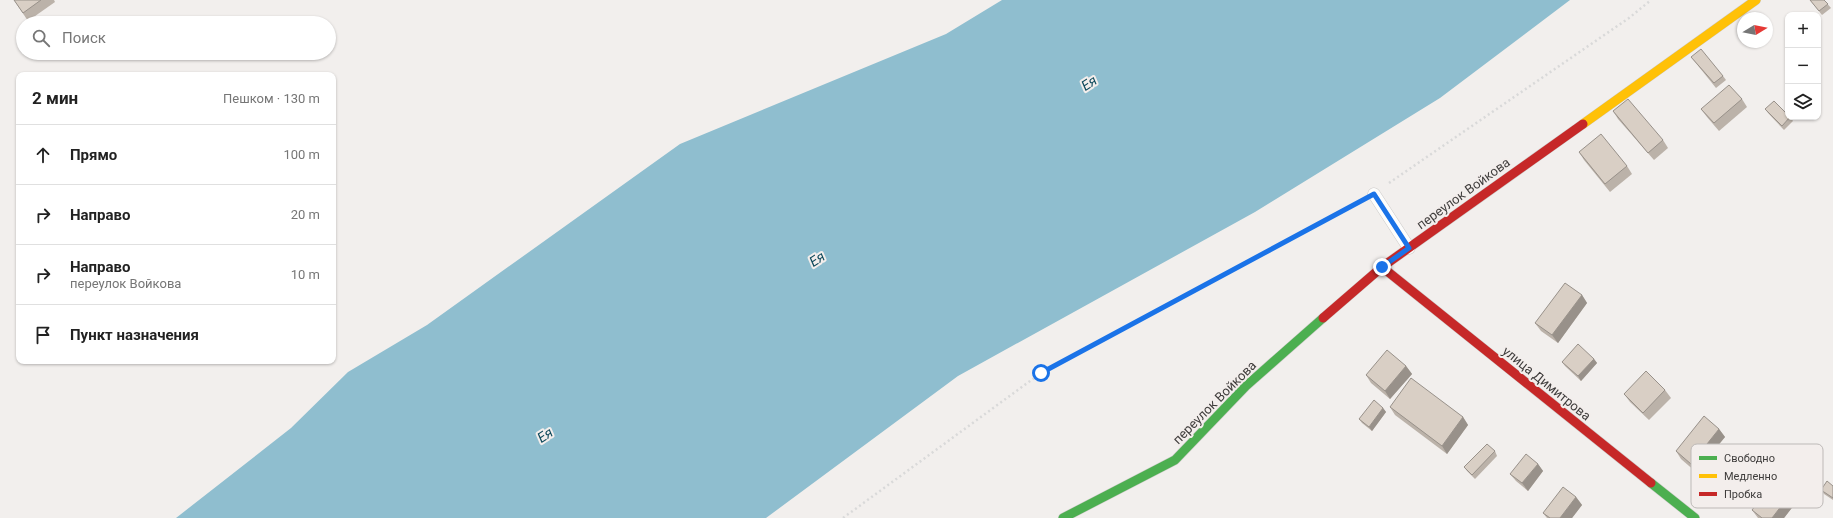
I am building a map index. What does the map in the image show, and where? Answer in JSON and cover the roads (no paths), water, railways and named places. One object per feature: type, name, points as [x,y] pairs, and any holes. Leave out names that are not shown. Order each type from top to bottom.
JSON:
[{"type":"street","name":"переулок Войкова","points":[[1063,518],[1175,460],[1246,386],[1382,267],[1756,0]]},
{"type":"street","name":"улица Димитрова","points":[[1382,267],[1695,518]]},
{"type":"lane","points":[[1374,194],[1409,248]]},
{"type":"water","name":"Ея","points":[[1002,0],[1570,0],[1440,98],[1255,212],[958,376],[766,518],[176,518],[291,428],[348,372],[427,325],[680,144],[946,34]]}]
